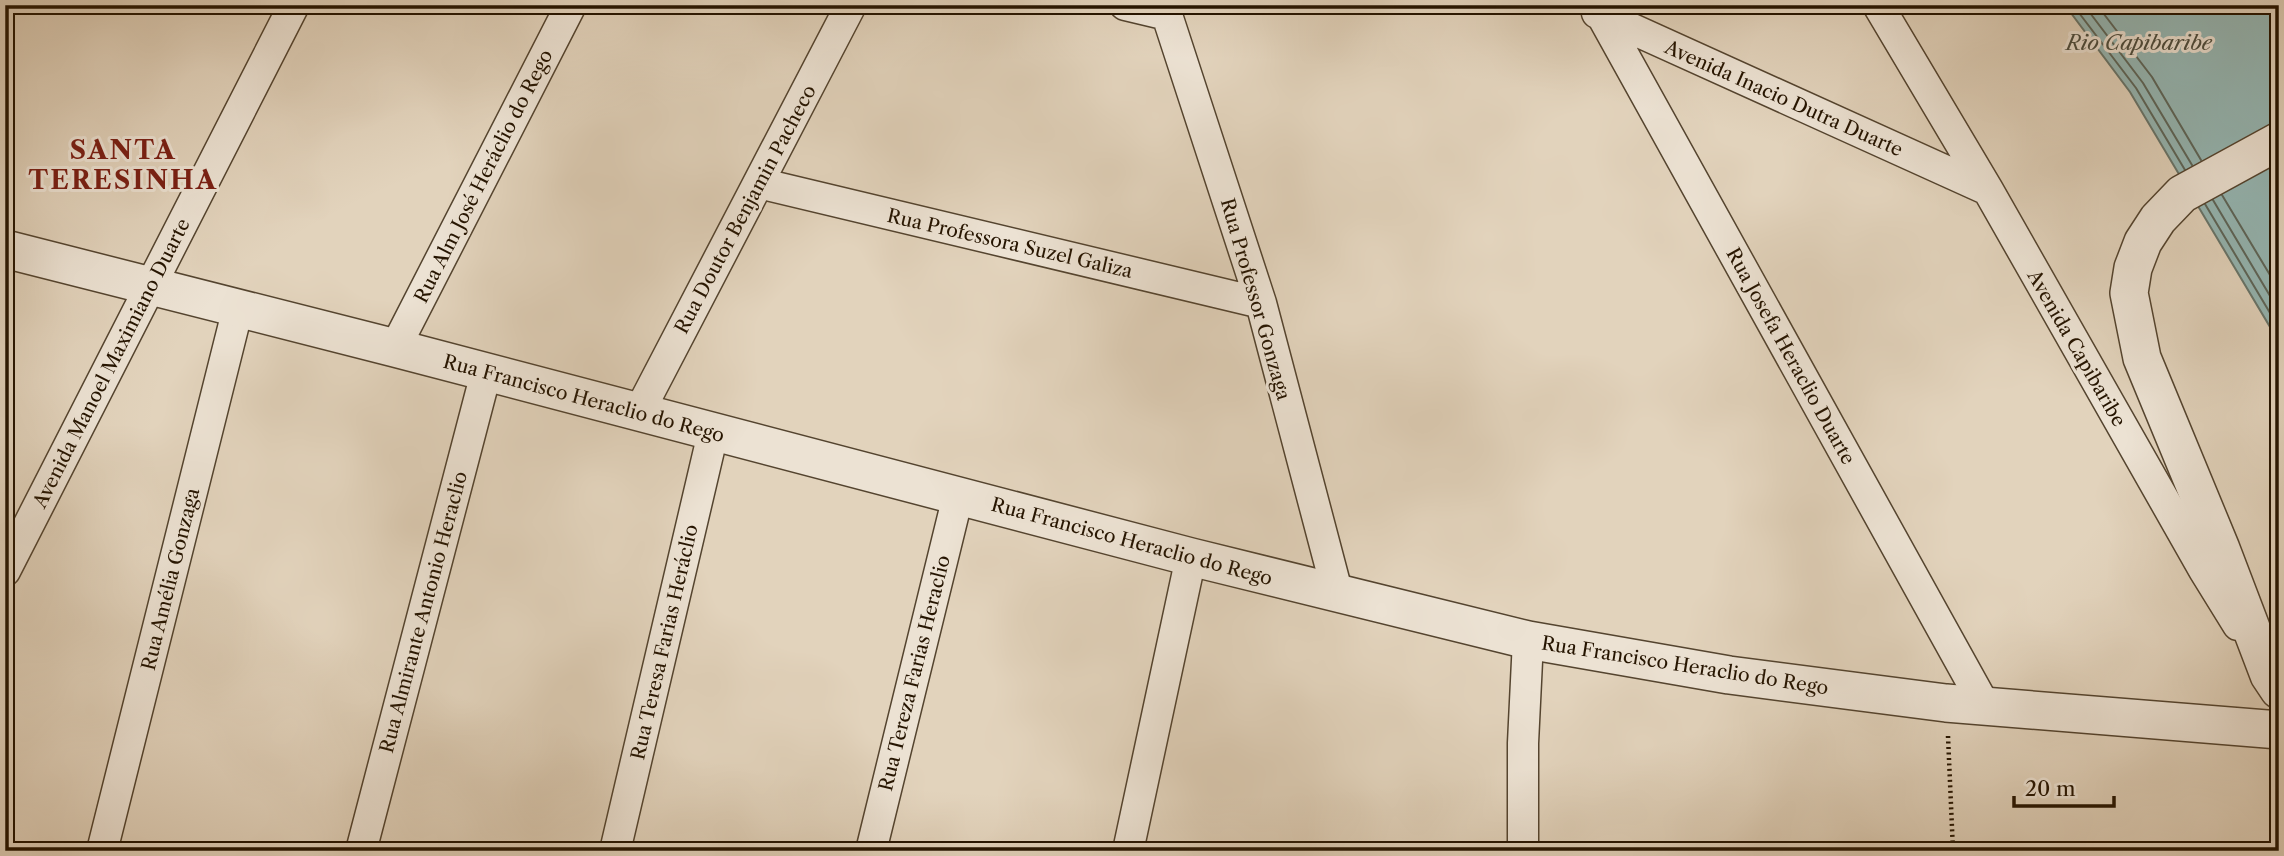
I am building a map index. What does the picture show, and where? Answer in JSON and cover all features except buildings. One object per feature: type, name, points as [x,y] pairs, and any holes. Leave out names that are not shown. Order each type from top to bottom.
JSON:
[{"type":"street","name":"Avenida Manoel Maximiano Duarte","points":[[5,571],[294,5]]},
{"type":"street","name":"Rua Alm José Heráclio do Rego","points":[[395,348],[571,5]]},
{"type":"street","name":"Rua Doutor Benjamin Pacheco","points":[[639,412],[851,5]]},
{"type":"street","points":[[1125,5],[1167,10]]},
{"type":"street","name":"Avenida Capibaribe","points":[[1878,5],[1988,190],[2204,570],[2274,682]]},
{"type":"street","name":"Avenida Inacio Dutra Duarte","points":[[1593,9],[1988,190]]},
{"type":"street","name":"Rua Josefa Heraclio Duarte","points":[[1593,9],[1986,708]]},
{"type":"street","name":"Rua Professor Gonzaga","points":[[1167,10],[1261,303],[1338,594]]},
{"type":"street","points":[[2274,682],[2142,358],[2129,293],[2133,268],[2143,242],[2158,219],[2182,194],[2279,141]]},
{"type":"street","name":"Rua Professora Suzel Galiza","points":[[759,183],[1261,303]]},
{"type":"street","name":"Rua Francisco Heraclio do Rego","points":[[5,249],[395,348],[1191,557],[1528,640],[1729,675],[1986,708],[2279,730]]},
{"type":"street","name":"Rua Amélia Gonzaga","points":[[102,851],[238,308]]},
{"type":"street","name":"Rua Almirante Antonio Heraclio","points":[[361,851],[486,373]]},
{"type":"street","name":"Rua Teresa Farias Heráclio","points":[[615,851],[713,433]]},
{"type":"street","name":"Rua Tereza Farias Heraclio","points":[[871,851],[958,496]]},
{"type":"street","points":[[1128,851],[1191,557]]},
{"type":"street","points":[[1523,851],[1523,743],[1528,640]]},
{"type":"path","points":[[1946,703],[1953,851]]},
{"type":"water","name":"Rio Capibaribe","points":[[2065,5],[2279,5],[2279,342],[2130,92]]},
{"type":"district","name":"SANTA TERESINHA","points":[[123,165]]}]
